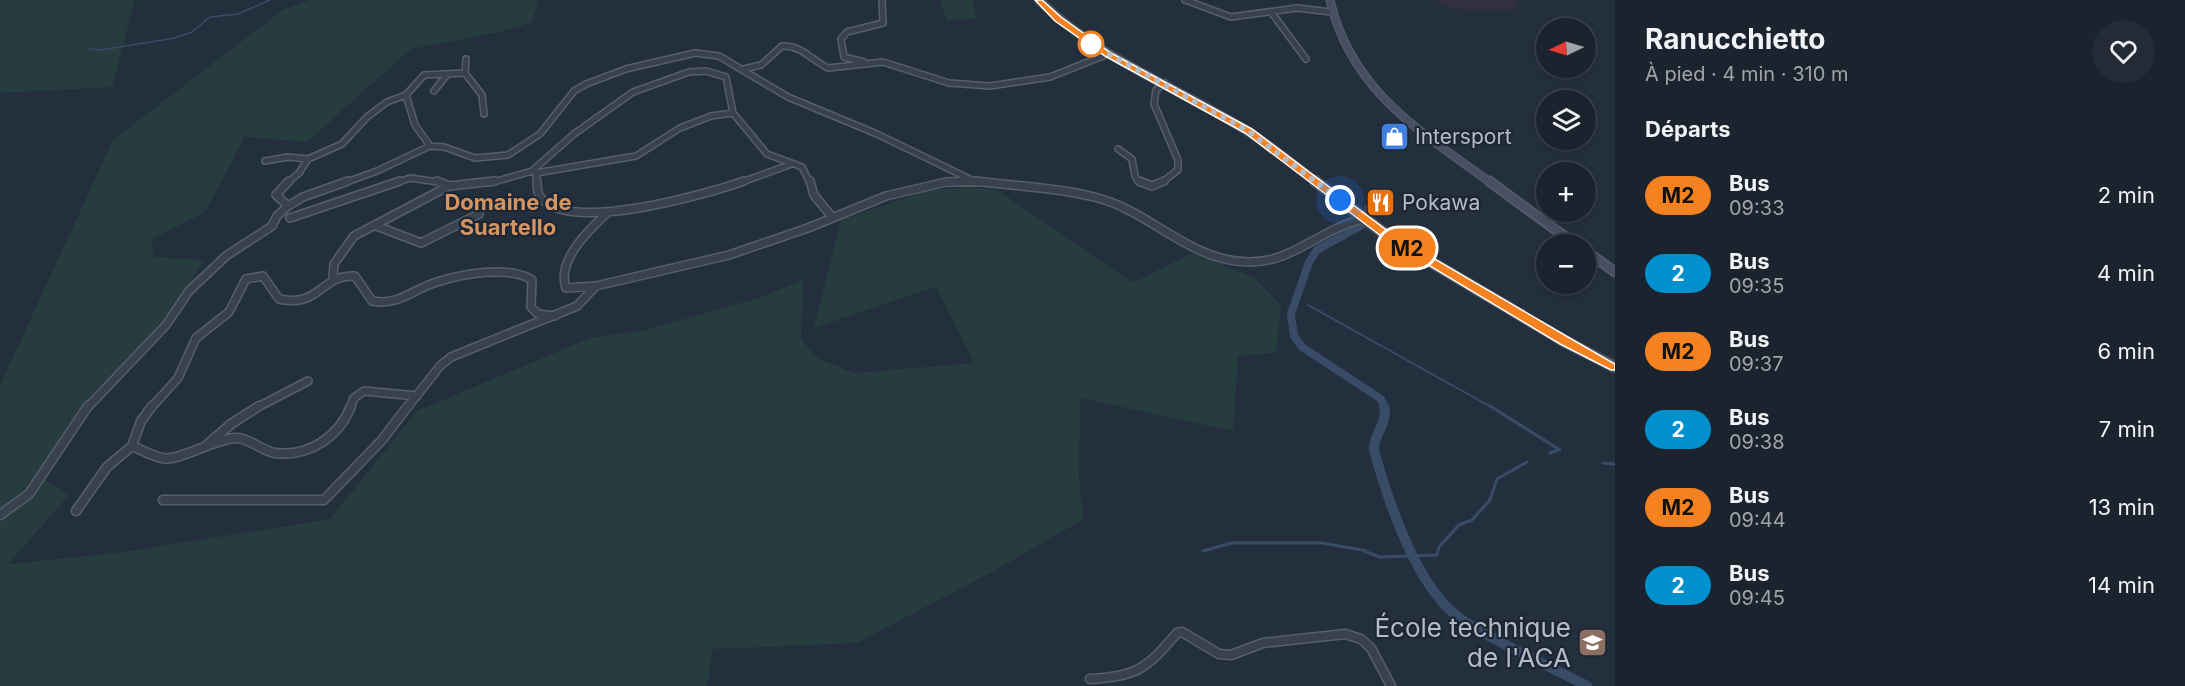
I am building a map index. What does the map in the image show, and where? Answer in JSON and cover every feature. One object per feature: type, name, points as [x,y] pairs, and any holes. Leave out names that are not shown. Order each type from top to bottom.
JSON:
[{"type":"main road","points":[[1039,0],[1058,19],[1108,54],[1248,131],[1363,219],[1479,291],[1615,367]]},
{"type":"main road","points":[[1330,0],[1331,12],[1344,44],[1380,96],[1412,125],[1561,234]]},
{"type":"main road","points":[[1596,258],[1615,272]]},
{"type":"street","points":[[868,63],[844,57],[841,39],[846,32],[883,23],[882,0]]},
{"type":"street","points":[[1185,0],[1231,17],[1297,8],[1331,12]]},
{"type":"street","points":[[1271,12],[1306,59]]},
{"type":"street","points":[[744,69],[760,67],[769,62],[778,49],[788,45],[802,48],[828,68],[883,62],[948,83],[985,86],[1039,82],[1081,68],[1108,54]]},
{"type":"street","points":[[0,515],[29,494],[87,408],[166,325],[189,291],[231,253],[259,237],[288,206],[303,197],[377,171],[430,146],[444,147],[475,158],[508,154],[540,134],[566,98],[586,84],[639,65],[707,52],[719,56],[788,97],[887,139],[974,181]]},
{"type":"street","points":[[466,58],[465,73],[482,95],[484,114]]},
{"type":"street","points":[[534,172],[574,134],[633,92],[674,76],[706,71],[726,77],[733,113],[767,154],[807,172],[814,195],[832,217]]},
{"type":"street","points":[[265,161],[288,157],[308,159],[342,144],[376,109],[405,95],[424,75],[446,76],[465,73]]},
{"type":"street","points":[[434,91],[446,76]]},
{"type":"street","points":[[1118,148],[1132,159],[1136,177],[1140,183],[1155,185],[1165,182],[1178,170],[1178,160],[1154,104],[1156,90],[1164,83]]},
{"type":"street","points":[[405,95],[415,125],[430,146]]},
{"type":"street","points":[[76,511],[100,473],[118,455],[132,446],[143,415],[177,378],[196,339],[228,313],[237,292],[249,278],[259,275],[265,277],[279,299],[295,303],[314,298],[333,278],[334,264],[354,236],[448,186],[489,183],[534,172],[636,156],[687,125],[721,114],[733,113]]},
{"type":"street","points":[[288,206],[276,195],[299,173],[308,159]]},
{"type":"street","points":[[534,172],[538,194],[550,206],[578,212],[609,212],[716,191],[789,165]]},
{"type":"street","points":[[290,218],[410,178],[444,182],[448,186]]},
{"type":"street","points":[[609,212],[592,227],[562,272],[561,282],[566,288],[596,286],[729,255],[808,228],[886,196],[946,183],[974,181],[1098,198],[1115,203],[1204,252],[1243,262],[1269,261],[1287,256],[1363,219]]},
{"type":"street","points":[[374,225],[421,243],[479,214]]},
{"type":"street","points":[[333,278],[355,276],[372,301],[382,304],[405,300],[434,283],[451,278],[517,273],[530,278],[533,282],[531,307],[538,314],[556,316]]},
{"type":"street","points":[[162,500],[315,502],[324,500],[382,440],[440,366],[450,357],[577,306],[596,286]]},
{"type":"street","points":[[208,444],[223,429],[257,405],[308,381]]},
{"type":"street","points":[[132,446],[164,459],[208,444],[236,438],[257,444],[273,453],[301,452],[334,435],[345,422],[354,398],[363,391],[417,396]]},
{"type":"street","points":[[1090,679],[1126,677],[1140,673],[1177,633],[1182,632],[1219,654],[1231,655],[1263,643],[1345,634],[1361,639],[1371,648],[1391,686]]},
{"type":"shaded area","points":[[1433,0],[1512,0],[1518,4],[1514,11],[1456,9]]},
{"type":"green space","points":[[0,0],[135,0],[112,87],[0,93]]},
{"type":"green space","points":[[309,0],[539,0],[532,22],[505,31],[411,49],[307,142],[245,137],[205,212],[151,240],[154,257],[204,260],[177,306],[78,410],[37,475],[69,495],[8,564],[124,552],[330,519],[417,411],[590,338],[645,330],[759,298],[803,280],[801,338],[815,357],[854,373],[974,363],[936,287],[814,328],[841,220],[929,190],[969,187],[997,190],[1133,283],[1192,253],[1253,277],[1281,305],[1276,353],[1238,356],[1233,431],[1080,398],[1079,479],[1084,519],[992,572],[857,643],[713,649],[707,686],[0,686],[0,385],[113,140],[281,11]]},
{"type":"green space","points":[[940,0],[972,0],[977,19],[947,20]]},
{"type":"waterway","points":[[90,49],[101,50],[175,38],[192,32],[210,17],[238,14],[270,0]]},
{"type":"waterway","points":[[1368,208],[1368,217]]},
{"type":"waterway","points":[[1362,225],[1317,250],[1309,262],[1291,314],[1294,336],[1302,347],[1381,399],[1385,408]]},
{"type":"waterway","points":[[1308,305],[1493,408]]},
{"type":"waterway","points":[[1384,406],[1384,419],[1375,442],[1375,454],[1388,496],[1407,544],[1431,587],[1445,605],[1461,619],[1507,646],[1587,686]]},
{"type":"waterway","points":[[1490,406],[1560,450]]},
{"type":"waterway","points":[[1550,453],[1558,450]]},
{"type":"waterway","points":[[1203,551],[1232,543],[1322,543],[1362,550],[1379,557],[1437,555],[1439,547],[1459,525],[1472,520],[1490,500],[1497,479],[1527,462]]},
{"type":"waterway","points":[[1603,463],[1615,464]]},
{"type":"bus line","name":"M2","points":[[1039,0],[1058,19],[1108,54],[1248,131],[1389,237],[1564,341],[1615,367]]},
{"type":"place","name":"Intersport","points":[[1394,136]]},
{"type":"place","name":"Pokawa","points":[[1381,202]]},
{"type":"place","name":"École technique de l'ACA","points":[[1592,642]]},
{"type":"district","name":"Domaine de Suartello","points":[[508,214]]},
{"type":"route","points":[[1091,44],[1248,131],[1340,200]]}]
